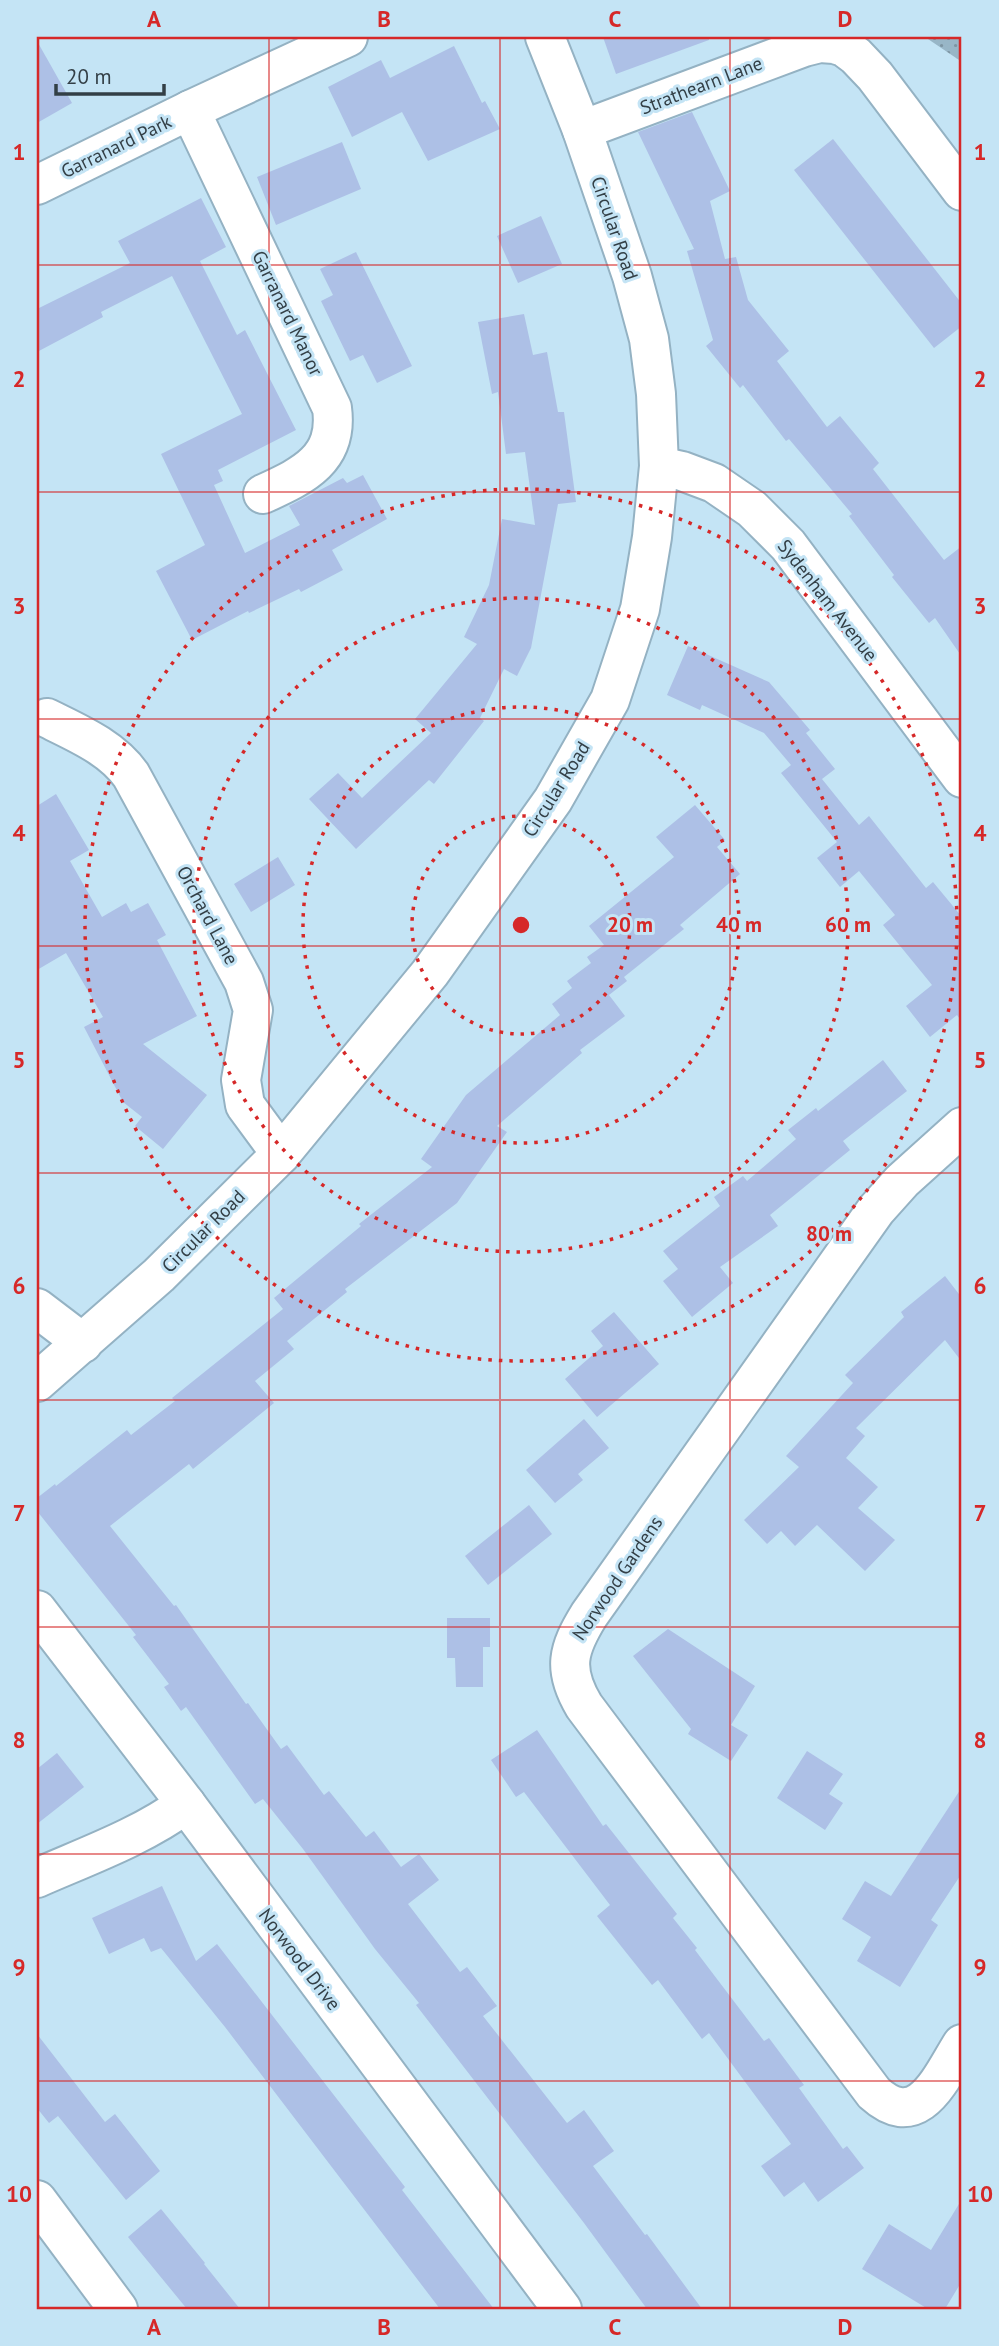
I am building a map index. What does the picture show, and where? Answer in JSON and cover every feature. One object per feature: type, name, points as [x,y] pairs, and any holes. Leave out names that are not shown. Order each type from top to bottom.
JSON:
[{"type":"street","name":"Garranard Park","points":[[37,185],[348,37]]},
{"type":"street","name":"Circular Road","points":[[37,1382],[159,1275],[281,1154],[438,962],[553,800],[610,700],[640,609],[652,537],[659,466],[656,394],[649,339],[632,276],[582,130],[545,37]]},
{"type":"street","name":"Strathearn Lane","points":[[582,130],[804,47],[820,43],[834,44],[844,47],[866,65],[962,191]]},
{"type":"street","name":"Garranard Manor","points":[[190,110],[332,408],[330,437],[319,460],[306,473],[263,494]]},
{"type":"street","name":"Sydenham Avenue","points":[[659,466],[714,483],[752,509],[788,545],[962,778]]},
{"type":"street","name":"Orchard Lane","points":[[47,718],[122,762],[244,982],[253,1010],[241,1080],[245,1105],[281,1154]]},
{"type":"street","name":"Norwood Gardens","points":[[962,1127],[902,1181],[876,1210],[589,1615],[571,1649],[569,1666],[571,1679],[584,1706],[874,2093],[892,2106],[914,2107],[931,2092],[962,2044]]},
{"type":"street","points":[[37,1308],[83,1343]]},
{"type":"street","name":"Norwood Drive","points":[[37,1609],[186,1804],[562,2309]]},
{"type":"street","points":[[37,1878],[126,1839],[170,1816],[186,1804]]},
{"type":"street","points":[[37,2200],[118,2309]]},
{"type":"shaded area","points":[[925,37],[962,37],[962,62]]},
{"type":"building","points":[[603,37],[709,37],[709,40],[616,74]]},
{"type":"building","points":[[37,41],[72,103],[37,123]]},
{"type":"building","points":[[454,46],[482,103],[485,101],[500,129],[428,161],[402,112],[352,137],[328,87],[381,60],[390,78]]},
{"type":"building","points":[[692,112],[730,191],[710,201],[725,259],[736,257],[748,300],[789,351],[777,361],[827,427],[840,416],[879,463],[873,469],[944,560],[962,546],[962,657],[935,618],[929,623],[892,577],[894,575],[849,516],[852,514],[789,439],[786,441],[743,385],[740,388],[706,346],[713,340],[687,251],[694,249],[638,132]]},
{"type":"building","points":[[833,139],[962,304],[962,326],[934,348],[794,170]]},
{"type":"building","points":[[342,142],[361,189],[276,225],[257,177]]},
{"type":"building","points":[[201,198],[226,247],[200,261],[237,335],[245,330],[296,430],[218,470],[223,481],[214,485],[245,553],[300,525],[289,506],[343,478],[347,483],[363,475],[387,519],[332,550],[343,570],[301,592],[299,589],[249,613],[248,611],[192,640],[156,571],[205,545],[161,454],[242,414],[172,276],[101,312],[103,317],[37,352],[37,309],[130,263],[118,241]]},
{"type":"building","points":[[541,216],[562,264],[518,283],[497,236]]},
{"type":"building","points":[[356,252],[412,366],[377,383],[363,355],[350,361],[321,301],[333,295],[320,269]]},
{"type":"building","points":[[524,314],[533,355],[547,352],[558,412],[564,412],[576,502],[558,504],[531,648],[517,676],[504,669],[480,718],[484,721],[434,784],[429,780],[356,849],[309,799],[338,773],[362,798],[431,733],[415,719],[477,644],[464,637],[489,585],[502,519],[535,525],[525,452],[506,454],[498,392],[492,394],[478,322]]},
{"type":"building","points":[[688,646],[769,682],[810,730],[806,733],[835,769],[822,779],[859,825],[869,816],[926,888],[933,882],[962,917],[962,1022],[957,1015],[930,1037],[906,1006],[932,985],[883,925],[895,915],[859,871],[840,887],[817,858],[837,842],[781,773],[791,765],[764,733],[702,705],[700,710],[667,695]]},
{"type":"building","points":[[56,794],[89,850],[70,861],[102,917],[126,903],[131,912],[148,903],[166,935],[157,940],[197,1016],[143,1044],[207,1095],[163,1149],[135,1126],[142,1117],[123,1102],[84,1027],[103,1017],[66,953],[37,970],[37,806]]},
{"type":"building","points":[[695,805],[725,840],[717,847],[740,874],[680,925],[684,929],[624,977],[627,981],[609,995],[625,1016],[580,1050],[582,1053],[497,1126],[507,1132],[457,1203],[345,1289],[347,1292],[287,1341],[294,1349],[255,1381],[274,1403],[193,1469],[189,1464],[110,1526],[174,1606],[176,1605],[281,1749],[287,1745],[324,1795],[329,1791],[366,1837],[374,1831],[401,1867],[419,1854],[439,1880],[408,1904],[460,1972],[467,1967],[497,2006],[483,2016],[567,2123],[584,2110],[614,2151],[593,2166],[702,2309],[647,2309],[416,2005],[419,2003],[375,1949],[303,1849],[263,1799],[255,1804],[186,1707],[181,1711],[164,1687],[169,1684],[133,1637],[136,1635],[37,1511],[37,1498],[127,1430],[131,1435],[175,1401],[172,1398],[283,1309],[274,1298],[361,1226],[359,1224],[432,1167],[421,1159],[466,1095],[560,1015],[552,1004],[572,988],[567,981],[591,963],[587,957],[604,945],[589,926],[674,857],[656,837]]},
{"type":"building","points":[[278,857],[295,885],[251,912],[234,884]]},
{"type":"building","points":[[883,1060],[907,1091],[843,1141],[850,1150],[770,1215],[778,1226],[720,1267],[733,1283],[692,1317],[663,1281],[678,1269],[663,1251],[720,1206],[714,1197],[743,1176],[747,1181],[796,1139],[788,1130],[816,1108],[818,1111]]},
{"type":"building","points":[[945,1276],[962,1298],[962,1362],[945,1340],[856,1428],[865,1436],[846,1458],[878,1487],[858,1508],[895,1540],[865,1571],[817,1525],[795,1546],[781,1531],[767,1544],[744,1520],[799,1467],[786,1456],[853,1383],[845,1375],[904,1317],[901,1312]]},
{"type":"building","points":[[614,1312],[659,1364],[597,1417],[565,1379],[603,1346],[591,1331]]},
{"type":"building","points":[[584,1419],[609,1448],[578,1474],[583,1480],[555,1503],[526,1470]]},
{"type":"building","points":[[529,1505],[552,1534],[488,1585],[465,1556]]},
{"type":"building","points":[[447,1618],[490,1618],[490,1647],[483,1647],[483,1687],[456,1687],[455,1658],[447,1658]]},
{"type":"building","points":[[668,1629],[755,1686],[731,1725],[748,1735],[731,1761],[688,1734],[691,1729],[633,1656]]},
{"type":"building","points":[[537,1730],[603,1826],[606,1824],[677,1914],[673,1918],[697,1948],[695,1950],[764,2041],[769,2038],[804,2085],[799,2088],[843,2149],[847,2146],[864,2168],[818,2202],[804,2182],[784,2197],[761,2166],[791,2144],[709,2033],[702,2039],[658,1980],[652,1985],[597,1916],[610,1905],[524,1792],[516,1797],[491,1760]]},
{"type":"building","points":[[807,1751],[843,1774],[829,1794],[843,1803],[825,1830],[777,1798]]},
{"type":"building","points":[[57,1753],[84,1787],[37,1824],[37,1769]]},
{"type":"building","points":[[962,1787],[962,1873],[931,1920],[938,1925],[900,1987],[857,1961],[871,1937],[842,1919],[865,1881],[891,1896]]},
{"type":"building","points":[[162,1886],[196,1961],[217,1944],[405,2187],[402,2190],[494,2309],[440,2309],[225,2027],[161,1948],[151,1952],[144,1938],[109,1954],[92,1918]]},
{"type":"building","points":[[37,2034],[105,2122],[115,2114],[160,2171],[126,2200],[58,2116],[49,2123],[37,2108]]},
{"type":"building","points":[[962,2199],[962,2281],[945,2309],[928,2309],[862,2269],[889,2224],[931,2250]]},
{"type":"building","points":[[161,2209],[240,2309],[187,2309],[128,2237]]}]
